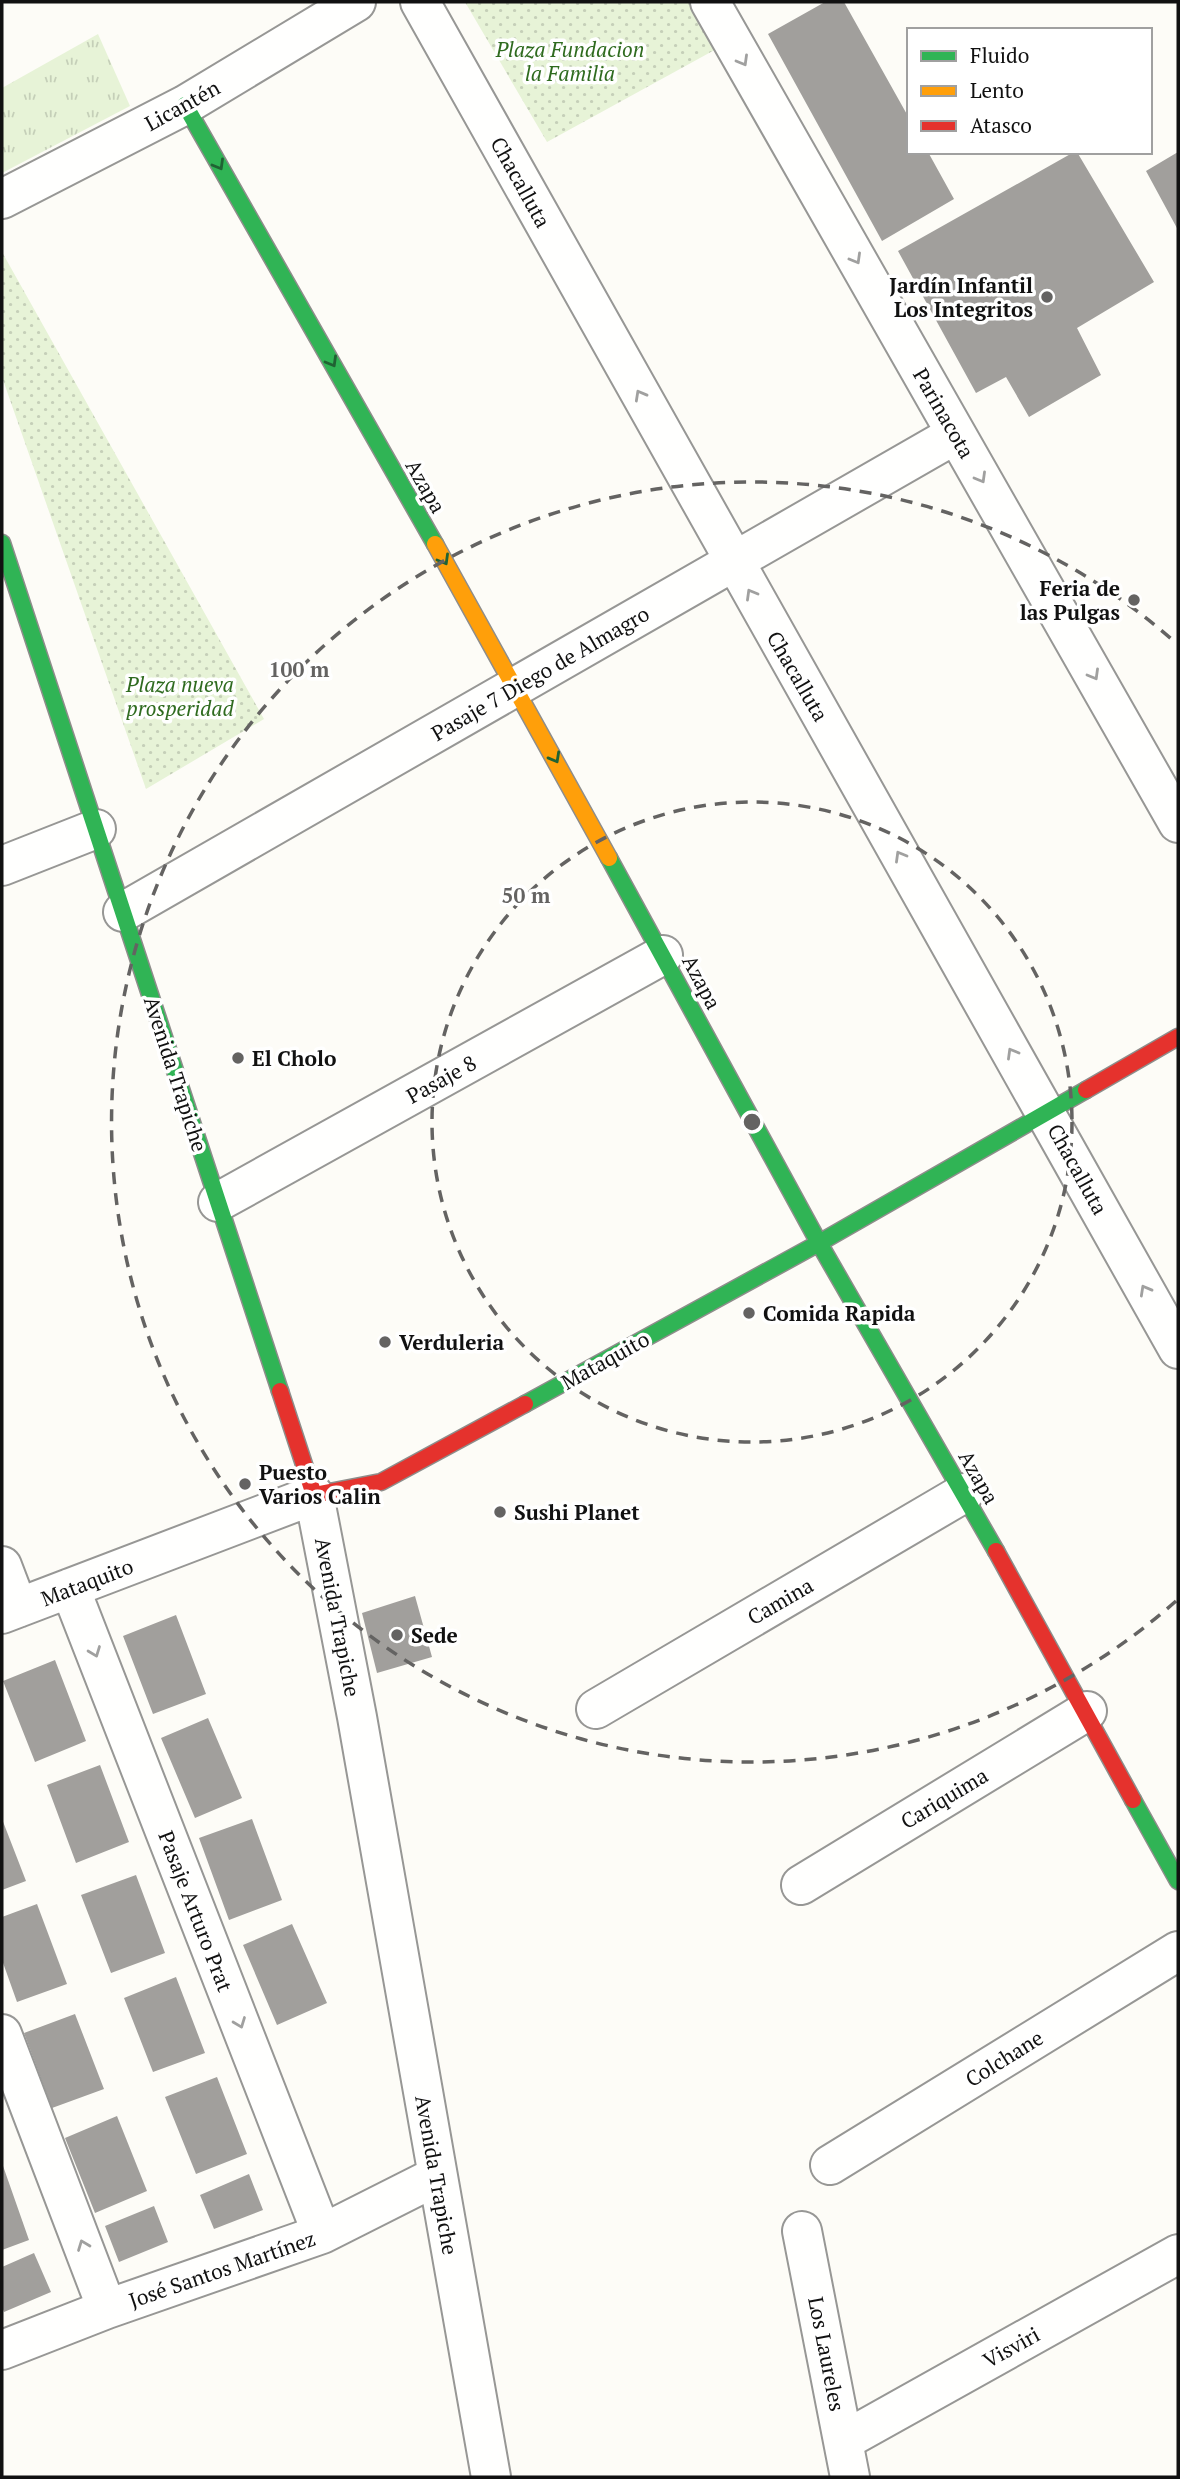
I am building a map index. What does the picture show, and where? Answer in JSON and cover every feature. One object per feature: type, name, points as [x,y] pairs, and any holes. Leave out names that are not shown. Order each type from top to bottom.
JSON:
[{"type":"street","name":"Licantén","points":[[2,199],[185,105],[356,2]]},
{"type":"street","name":"Chacalluta","points":[[420,2],[1178,1349]]},
{"type":"street","name":"Parinacota","points":[[710,2],[1178,823]]},
{"type":"street","name":"Azapa","points":[[185,105],[516,687],[819,1243],[964,1493],[1178,1881]]},
{"type":"street","name":"Pasaje 7 Diego de Almagro","points":[[123,912],[956,434]]},
{"type":"street","name":"Avenida Trapiche","points":[[2,543],[314,1495],[357,1717],[491,2477]]},
{"type":"street","points":[[2,866],[96,830]]},
{"type":"street","name":"Pasaje 8","points":[[218,1202],[663,955]]},
{"type":"street","name":"Mataquito","points":[[10,1611],[314,1495],[381,1482],[819,1243],[1178,1037]]},
{"type":"street","name":"Camina","points":[[596,1709],[964,1493]]},
{"type":"street","points":[[2,1566],[10,1611]]},
{"type":"street","name":"Pasaje Arturo Prat","points":[[70,1588],[323,2234]]},
{"type":"street","name":"Cariquima","points":[[801,1885],[1087,1712]]},
{"type":"street","name":"Colchane","points":[[830,2165],[1178,1951]]},
{"type":"street","points":[[2,2034],[107,2309]]},
{"type":"street","name":"José Santos Martínez","points":[[2,2350],[107,2309],[323,2234],[437,2176]]},
{"type":"street","name":"Los Laureles","points":[[802,2231],[845,2440],[850,2477]]},
{"type":"street","name":"Visviri","points":[[845,2440],[1178,2254]]},
{"type":"green space","name":"Plaza Fundacion la Familia","points":[[465,2],[694,2],[720,47],[547,142]]},
{"type":"green space","points":[[98,34],[130,106],[2,173],[2,88]]},
{"type":"green space","name":"Plaza nueva prosperidad","points":[[2,252],[264,719],[146,789],[2,377]]},
{"type":"building","points":[[825,2],[844,2],[907,114],[907,154],[929,154],[954,199],[882,241],[768,34]]},
{"type":"building","points":[[1178,152],[1178,230],[1146,171]]},
{"type":"building","name":"Jardín Infantil Los Integritos","points":[[1070,154],[1078,154],[1154,282],[1077,328],[1101,375],[1029,417],[1006,377],[976,393],[898,251]]},
{"type":"building","name":"Sede","points":[[415,1596],[432,1657],[377,1673],[362,1613]]},
{"type":"building","points":[[176,1615],[206,1694],[153,1714],[123,1636]]},
{"type":"building","points":[[55,1660],[86,1741],[35,1762],[3,1681]]},
{"type":"building","points":[[208,1718],[242,1798],[195,1818],[161,1738]]},
{"type":"building","points":[[100,1765],[129,1842],[76,1863],[47,1785]]},
{"type":"building","points":[[2,1819],[26,1881],[2,1890]]},
{"type":"building","points":[[252,1819],[282,1900],[229,1920],[199,1838]]},
{"type":"building","points":[[136,1875],[165,1953],[111,1973],[81,1895]]},
{"type":"building","points":[[37,1904],[67,1984],[17,2002],[2,1960],[2,1917]]},
{"type":"building","points":[[292,1924],[327,2003],[277,2025],[243,1945]]},
{"type":"building","points":[[176,1977],[205,2053],[153,2072],[124,1998]]},
{"type":"building","points":[[75,2014],[104,2089],[52,2108],[24,2033]]},
{"type":"building","points":[[217,2077],[247,2154],[196,2174],[165,2097]]},
{"type":"building","points":[[117,2116],[147,2191],[95,2213],[65,2138]]},
{"type":"building","points":[[2,2163],[29,2240],[2,2250]]},
{"type":"building","points":[[249,2174],[263,2210],[214,2229],[200,2195]]},
{"type":"building","points":[[154,2206],[168,2242],[119,2262],[105,2226]]},
{"type":"building","points":[[34,2253],[51,2292],[4,2312],[2,2267]]},
{"type":"traffic: fast","points":[[185,105],[435,544]]},
{"type":"traffic: fast","points":[[2,543],[280,1391]]},
{"type":"traffic: fast","points":[[609,858],[819,1243],[996,1551]]},
{"type":"traffic: fast","points":[[525,1404],[819,1243],[1086,1090]]},
{"type":"traffic: fast","points":[[1133,1800],[1178,1881]]},
{"type":"traffic: slow","points":[[435,544],[609,858]]},
{"type":"traffic: jam","points":[[1086,1090],[1178,1037]]},
{"type":"traffic: jam","points":[[280,1391],[314,1495],[381,1482],[525,1404]]},
{"type":"traffic: jam","points":[[996,1551],[1133,1800]]},
{"type":"place","name":"Jardín Infantil Los Integritos","points":[[1047,297]]},
{"type":"place","name":"Feria de las Pulgas","points":[[1134,600]]},
{"type":"place","name":"El Cholo","points":[[238,1058]]},
{"type":"place","name":"Comida Rapida","points":[[749,1313]]},
{"type":"place","name":"Verduleria","points":[[385,1342]]},
{"type":"place","name":"Puesto Varios Calin","points":[[245,1484]]},
{"type":"place","name":"Sushi Planet","points":[[500,1512]]},
{"type":"place","name":"Sede","points":[[397,1635]]}]
